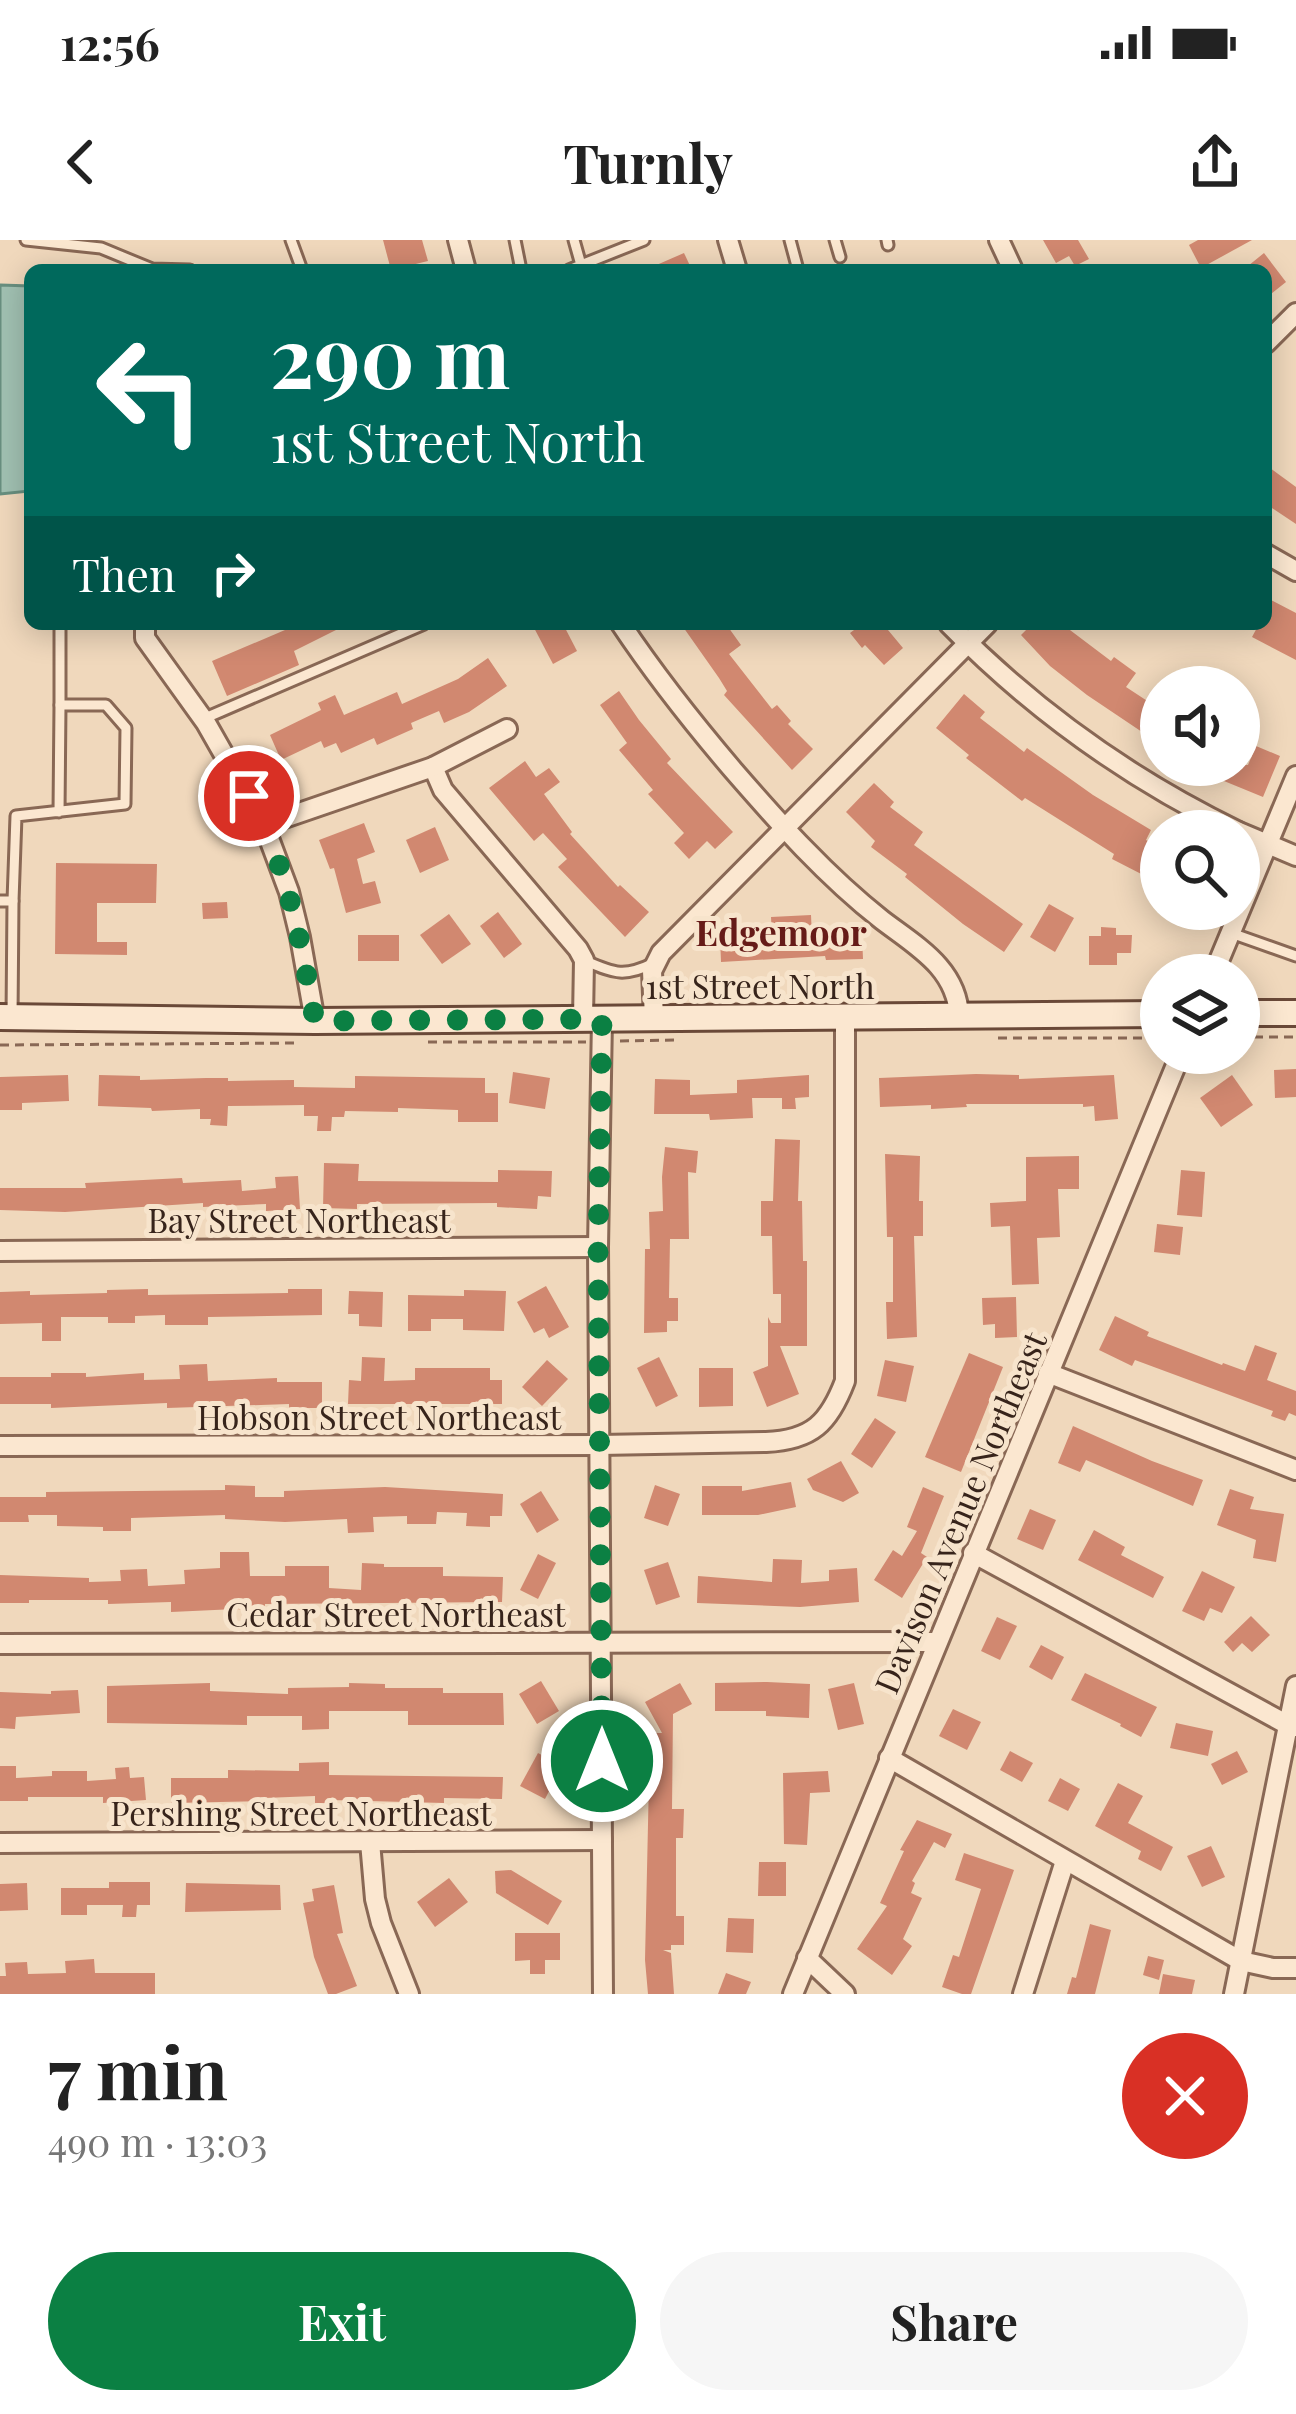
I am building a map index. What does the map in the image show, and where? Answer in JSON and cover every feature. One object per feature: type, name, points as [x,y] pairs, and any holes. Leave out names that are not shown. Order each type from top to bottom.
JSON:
[{"type":"street","points":[[1272,337],[1296,313]]},
{"type":"street","points":[[145,630],[157,656],[203,719],[264,824],[289,892],[315,1021]]},
{"type":"street","points":[[625,630],[686,714],[784,830],[850,892],[937,962],[952,983],[959,1016]]},
{"type":"street","points":[[955,630],[1029,699],[1081,739],[1198,810]]},
{"type":"street","points":[[654,1018],[652,971],[667,946],[981,630]]},
{"type":"street","points":[[264,824],[434,767],[507,729]]},
{"type":"street","points":[[434,767],[443,790],[584,961],[592,1019],[603,1994]]},
{"type":"street","points":[[1222,954],[1296,776]]},
{"type":"street","points":[[1260,842],[1296,856]]},
{"type":"street","points":[[1260,1013],[1296,1013]]},
{"type":"street","name":"1st Street North","points":[[6,1016],[315,1021],[1140,1014]]},
{"type":"street","name":"Hobson Street Northeast","points":[[0,1446],[600,1445],[789,1441],[807,1434],[837,1402],[847,1357],[844,1018]]},
{"type":"street","name":"Davison Avenue Northeast","points":[[793,1994],[1172,1074]]},
{"type":"street","name":"Bay Street Northeast","points":[[0,1251],[598,1247]]},
{"type":"street","points":[[1048,1373],[1296,1470]]},
{"type":"street","points":[[973,1553],[1292,1726]]},
{"type":"street","name":"Cedar Street Northeast","points":[[0,1644],[937,1642]]},
{"type":"street","points":[[1234,1994],[1292,1726],[1296,1686]]},
{"type":"street","points":[[889,1758],[1241,1961],[1296,1969]]},
{"type":"street","name":"Pershing Street Northeast","points":[[0,1844],[602,1840]]},
{"type":"street","points":[[370,1842],[381,1923],[409,1994]]},
{"type":"street","points":[[1023,1994],[1065,1861]]},
{"type":"street","points":[[807,1958],[845,1994]]},
{"type":"lane","points":[[26,240],[101,244],[142,264]]},
{"type":"lane","points":[[584,264],[644,240]]},
{"type":"lane","points":[[836,240],[840,257]]},
{"type":"lane","points":[[59,812],[60,630]]},
{"type":"lane","points":[[203,719],[410,630]]},
{"type":"lane","points":[[0,816],[125,804],[126,728],[106,705],[60,705]]},
{"type":"lane","points":[[6,1016],[16,816]]},
{"type":"lane","points":[[0,856],[14,856]]},
{"type":"lane","points":[[0,901],[13,901]]},
{"type":"lane","points":[[1231,933],[1296,956]]},
{"type":"lane","points":[[584,961],[623,974],[654,962]]},
{"type":"path","points":[[1260,1037],[1296,1037]]},
{"type":"shaded area","points":[[0,285],[24,286],[24,492],[0,494]]},
{"type":"building","points":[[383,240],[422,240],[428,261],[389,264]]},
{"type":"building","points":[[1043,240],[1078,240],[1089,259],[1074,264],[1069,256],[1056,263]]},
{"type":"building","points":[[1198,240],[1252,240],[1208,264],[1199,264],[1189,245]]},
{"type":"building","points":[[684,253],[689,264],[659,264]]},
{"type":"building","points":[[1264,253],[1286,282],[1272,293],[1272,264],[1250,264]]},
{"type":"building","points":[[1272,469],[1296,487],[1296,524],[1272,508]]},
{"type":"building","points":[[1272,601],[1296,613],[1296,660],[1252,637],[1256,630],[1272,630]]},
{"type":"building","points":[[285,630],[336,630],[294,651],[299,665],[227,696],[212,661]]},
{"type":"building","points":[[535,630],[566,630],[577,651],[553,664]]},
{"type":"building","points":[[685,630],[730,630],[741,645],[729,654],[772,709],[777,705],[813,749],[792,770],[724,695],[727,691]]},
{"type":"building","points":[[888,630],[903,648],[884,665],[850,633]]},
{"type":"building","points":[[1026,630],[1070,630],[1111,661],[1114,657],[1136,673],[1126,687],[1140,696],[1140,731],[1087,695],[1021,635]]},
{"type":"building","points":[[488,658],[507,686],[444,723],[439,711],[377,745],[374,738],[341,753],[336,743],[324,748],[321,741],[281,760],[270,735],[321,710],[318,703],[335,695],[344,715],[397,692],[402,704],[458,679]]},
{"type":"building","points":[[619,691],[671,759],[667,763],[733,832],[715,849],[707,841],[689,859],[674,843],[684,833],[648,794],[653,790],[619,750],[627,743],[600,705]]},
{"type":"building","points":[[964,694],[985,712],[980,718],[1024,752],[1027,748],[1140,823],[1140,873],[1025,798],[1022,801],[936,728]]},
{"type":"building","points":[[1260,748],[1280,756],[1263,797],[1236,786],[1260,786]]},
{"type":"building","points":[[525,761],[536,777],[549,768],[560,782],[544,794],[570,834],[618,887],[649,912],[625,937],[558,867],[567,859],[543,833],[534,841],[489,788]]},
{"type":"building","points":[[874,783],[894,802],[890,807],[923,832],[914,845],[1023,924],[1004,952],[871,847],[875,841],[846,812]]},
{"type":"building","points":[[364,823],[375,852],[357,859],[363,884],[375,881],[381,903],[346,913],[334,868],[330,869],[319,840]]},
{"type":"building","points":[[435,827],[449,860],[420,873],[406,840]]},
{"type":"building","points":[[56,863],[157,864],[156,903],[97,903],[97,942],[127,942],[127,955],[55,954]]},
{"type":"building","points":[[227,902],[228,918],[203,919],[202,903]]},
{"type":"building","points":[[1049,904],[1074,918],[1055,952],[1030,937]]},
{"type":"building","points":[[498,912],[522,944],[504,958],[480,926]]},
{"type":"building","points":[[449,914],[471,944],[442,964],[420,935]]},
{"type":"building","points":[[811,915],[812,937],[862,935],[863,959],[826,960],[825,956],[721,962],[720,937],[772,935],[771,917]]},
{"type":"building","points":[[1101,927],[1116,928],[1116,935],[1132,935],[1131,953],[1117,953],[1117,965],[1089,965],[1089,936],[1101,936]]},
{"type":"building","points":[[358,935],[399,935],[399,961],[358,961]]},
{"type":"building","points":[[1296,1069],[1296,1097],[1275,1098],[1274,1070]]},
{"type":"building","points":[[513,1072],[550,1078],[545,1109],[509,1103]]},
{"type":"building","points":[[68,1075],[69,1101],[22,1103],[22,1110],[0,1110],[0,1077]]},
{"type":"building","points":[[99,1075],[140,1076],[140,1080],[294,1080],[294,1087],[355,1088],[355,1076],[485,1078],[485,1093],[498,1093],[498,1122],[458,1122],[458,1110],[398,1108],[398,1112],[345,1111],[344,1117],[332,1117],[331,1131],[317,1131],[318,1116],[304,1116],[304,1105],[228,1106],[227,1126],[210,1125],[211,1119],[200,1119],[200,1109],[98,1106]]},
{"type":"building","points":[[809,1075],[809,1097],[795,1098],[796,1109],[782,1109],[782,1098],[752,1098],[753,1118],[710,1120],[709,1114],[654,1114],[655,1079],[690,1080],[690,1095],[737,1093],[737,1080]]},
{"type":"building","points":[[1019,1075],[1019,1079],[1114,1075],[1118,1119],[1095,1121],[1094,1106],[1083,1104],[880,1107],[879,1078]]},
{"type":"building","points":[[1232,1075],[1253,1105],[1221,1127],[1200,1098]]},
{"type":"building","points":[[775,1139],[800,1140],[798,1201],[802,1201],[803,1261],[807,1261],[807,1346],[780,1346],[799,1394],[767,1407],[753,1372],[768,1366],[768,1317],[771,1323],[781,1323],[781,1294],[773,1294],[772,1236],[761,1236],[761,1201],[773,1201]]},
{"type":"building","points":[[665,1147],[698,1151],[696,1173],[688,1172],[689,1239],[670,1239],[669,1298],[678,1298],[678,1321],[667,1321],[667,1332],[644,1333],[649,1212],[663,1211]]},
{"type":"building","points":[[885,1154],[920,1156],[923,1236],[914,1236],[917,1337],[887,1339],[886,1302],[893,1302],[893,1237],[887,1237]]},
{"type":"building","points":[[1079,1156],[1079,1189],[1058,1189],[1060,1237],[1037,1238],[1039,1284],[1012,1285],[1010,1226],[991,1227],[990,1203],[1026,1201],[1026,1157]]},
{"type":"building","points":[[324,1163],[359,1164],[358,1181],[498,1182],[498,1170],[552,1171],[551,1197],[538,1196],[537,1209],[497,1207],[497,1203],[323,1208]]},
{"type":"building","points":[[1181,1170],[1205,1172],[1202,1217],[1177,1215]]},
{"type":"building","points":[[298,1176],[300,1209],[266,1211],[266,1204],[203,1207],[203,1203],[65,1212],[0,1210],[0,1188],[86,1188],[85,1183],[182,1178],[183,1183],[241,1180],[242,1191],[276,1188],[275,1177]]},
{"type":"building","points":[[1157,1224],[1183,1227],[1180,1255],[1154,1252]]},
{"type":"building","points":[[546,1286],[569,1327],[549,1338],[544,1328],[534,1333],[517,1302]]},
{"type":"building","points":[[148,1289],[148,1295],[322,1289],[322,1315],[208,1317],[208,1325],[165,1325],[165,1315],[135,1316],[135,1323],[108,1323],[108,1317],[61,1317],[61,1341],[42,1341],[42,1323],[0,1324],[0,1292],[30,1291],[30,1295]]},
{"type":"building","points":[[464,1290],[506,1291],[504,1331],[463,1330],[463,1319],[431,1319],[431,1331],[408,1331],[408,1295],[464,1296]]},
{"type":"building","points":[[349,1291],[383,1292],[382,1327],[359,1326],[359,1314],[348,1314]]},
{"type":"building","points":[[1016,1297],[1017,1337],[995,1338],[995,1324],[983,1325],[982,1298]]},
{"type":"building","points":[[1115,1316],[1149,1332],[1147,1336],[1245,1371],[1255,1345],[1277,1353],[1267,1380],[1296,1391],[1296,1416],[1289,1413],[1285,1421],[1271,1416],[1273,1411],[1135,1360],[1132,1366],[1099,1350]]},
{"type":"building","points":[[969,1353],[1003,1367],[961,1472],[925,1457]]},
{"type":"building","points":[[362,1357],[385,1358],[384,1381],[415,1380],[415,1368],[490,1368],[490,1380],[502,1380],[502,1404],[348,1404],[349,1380],[361,1381]]},
{"type":"building","points":[[659,1357],[678,1396],[656,1407],[637,1368]]},
{"type":"building","points":[[547,1360],[568,1379],[542,1406],[522,1387]]},
{"type":"building","points":[[885,1360],[914,1366],[906,1402],[877,1396]]},
{"type":"building","points":[[207,1364],[208,1381],[277,1378],[277,1382],[322,1382],[322,1408],[0,1404],[0,1377],[144,1373],[144,1380],[180,1379],[179,1365]]},
{"type":"building","points":[[699,1368],[733,1368],[733,1406],[699,1407]]},
{"type":"building","points":[[875,1418],[896,1432],[872,1468],[851,1454]]},
{"type":"building","points":[[1073,1426],[1203,1480],[1193,1506],[1086,1460],[1080,1472],[1058,1463]]},
{"type":"building","points":[[841,1461],[859,1493],[843,1502],[813,1490],[807,1479]]},
{"type":"building","points":[[791,1482],[796,1507],[758,1515],[702,1515],[702,1486],[742,1486],[742,1491]]},
{"type":"building","points":[[225,1485],[255,1486],[255,1497],[284,1497],[284,1491],[385,1487],[503,1494],[502,1516],[490,1516],[490,1527],[466,1526],[467,1513],[437,1512],[436,1524],[407,1524],[407,1516],[373,1517],[374,1532],[348,1533],[347,1519],[285,1522],[225,1519],[225,1515],[131,1518],[131,1531],[57,1526],[57,1515],[0,1522],[0,1497],[225,1490]]},
{"type":"building","points":[[655,1485],[680,1494],[668,1526],[644,1518]]},
{"type":"building","points":[[923,1487],[944,1496],[921,1553],[927,1557],[902,1598],[874,1580],[893,1550],[902,1556],[917,1531],[907,1527]]},
{"type":"building","points":[[1230,1489],[1254,1497],[1250,1509],[1284,1514],[1276,1562],[1253,1558],[1256,1540],[1217,1525]]},
{"type":"building","points":[[541,1491],[559,1520],[537,1533],[520,1504]]},
{"type":"building","points":[[1030,1509],[1056,1520],[1043,1550],[1017,1539]]},
{"type":"building","points":[[1094,1530],[1125,1547],[1121,1555],[1164,1577],[1153,1598],[1078,1560]]},
{"type":"building","points":[[220,1552],[249,1552],[250,1576],[285,1576],[285,1566],[329,1566],[329,1588],[361,1590],[362,1563],[443,1567],[443,1576],[503,1577],[502,1602],[265,1604],[265,1611],[171,1612],[171,1602],[0,1603],[0,1575],[121,1581],[120,1570],[147,1569],[148,1586],[185,1584],[184,1570],[220,1568]]},
{"type":"building","points":[[538,1554],[556,1563],[538,1599],[520,1590]]},
{"type":"building","points":[[773,1559],[802,1560],[801,1583],[829,1581],[829,1570],[857,1568],[859,1602],[800,1607],[697,1603],[698,1576],[772,1582]]},
{"type":"building","points":[[668,1562],[680,1597],[656,1605],[644,1570]]},
{"type":"building","points":[[1202,1571],[1235,1587],[1222,1613],[1210,1608],[1204,1621],[1182,1611]]},
{"type":"building","points":[[1251,1616],[1270,1635],[1252,1652],[1242,1643],[1233,1652],[1224,1642]]},
{"type":"building","points":[[997,1617],[1017,1626],[1000,1660],[981,1651]]},
{"type":"building","points":[[1041,1645],[1064,1657],[1052,1680],[1029,1667]]},
{"type":"building","points":[[1085,1673],[1157,1707],[1141,1737],[1071,1700]]},
{"type":"building","points":[[541,1681],[559,1711],[537,1724],[519,1694]]},
{"type":"building","points":[[210,1683],[210,1691],[288,1694],[288,1688],[349,1687],[349,1683],[443,1688],[443,1693],[503,1693],[504,1725],[408,1725],[408,1711],[329,1711],[329,1729],[302,1730],[302,1716],[247,1716],[247,1725],[107,1723],[107,1686]]},
{"type":"building","points":[[680,1683],[692,1704],[673,1714],[672,1809],[684,1809],[683,1838],[676,1838],[676,1916],[684,1916],[684,1945],[663,1950],[671,1953],[674,1994],[648,1994],[647,1733],[662,1733],[645,1702]]},
{"type":"building","points":[[715,1683],[810,1684],[809,1718],[766,1716],[766,1711],[715,1711]]},
{"type":"building","points":[[854,1683],[864,1724],[838,1730],[828,1689]]},
{"type":"building","points":[[78,1690],[80,1713],[16,1717],[15,1729],[0,1728],[0,1692]]},
{"type":"building","points":[[953,1709],[981,1722],[967,1750],[939,1736]]},
{"type":"building","points":[[1176,1723],[1213,1731],[1208,1756],[1170,1748]]},
{"type":"building","points":[[1010,1751],[1033,1763],[1022,1782],[1000,1770]]},
{"type":"building","points":[[1237,1751],[1248,1772],[1222,1785],[1211,1764]]},
{"type":"building","points":[[538,1753],[562,1766],[545,1799],[520,1786]]},
{"type":"building","points":[[329,1762],[329,1775],[503,1777],[502,1799],[315,1803],[315,1796],[171,1803],[171,1778],[228,1778],[228,1770],[299,1771],[299,1763]]},
{"type":"building","points":[[0,1766],[16,1766],[16,1778],[87,1771],[87,1781],[116,1779],[115,1768],[129,1767],[130,1778],[144,1777],[146,1800],[103,1803],[103,1797],[28,1797],[28,1801],[0,1801]]},
{"type":"building","points":[[828,1771],[830,1792],[810,1793],[807,1845],[784,1844],[783,1773]]},
{"type":"building","points":[[1060,1778],[1080,1789],[1068,1811],[1048,1801]]},
{"type":"building","points":[[1118,1783],[1143,1796],[1128,1823],[1173,1847],[1161,1871],[1138,1859],[1141,1851],[1095,1826]]},
{"type":"building","points":[[917,1820],[952,1834],[945,1848],[934,1842],[912,1881],[911,1893],[922,1898],[903,1939],[912,1946],[892,1975],[857,1949],[887,1906],[880,1903]]},
{"type":"building","points":[[1211,1846],[1225,1877],[1202,1887],[1187,1856]]},
{"type":"building","points":[[964,1853],[1014,1870],[971,1994],[942,1987],[953,1955],[959,1957],[981,1889],[955,1880]]},
{"type":"building","points":[[759,1862],[786,1862],[786,1896],[758,1896]]},
{"type":"building","points":[[511,1870],[562,1901],[548,1925],[496,1893],[495,1871]]},
{"type":"building","points":[[449,1878],[468,1902],[435,1927],[417,1902]]},
{"type":"building","points":[[109,1882],[150,1882],[150,1905],[137,1905],[136,1917],[122,1917],[123,1905],[87,1905],[87,1915],[61,1915],[61,1888],[109,1888]]},
{"type":"building","points":[[27,1883],[28,1910],[0,1911],[0,1884]]},
{"type":"building","points":[[186,1883],[280,1885],[281,1910],[185,1912]]},
{"type":"building","points":[[334,1885],[343,1933],[337,1934],[357,1986],[328,1994],[314,1957],[303,1903],[314,1901],[312,1889]]},
{"type":"building","points":[[728,1918],[754,1919],[753,1953],[726,1952]]},
{"type":"building","points":[[1090,1924],[1111,1930],[1095,1994],[1067,1994],[1072,1977],[1076,1978]]},
{"type":"building","points":[[515,1933],[560,1933],[560,1960],[545,1960],[545,1974],[530,1974],[530,1960],[515,1961]]},
{"type":"building","points":[[1148,1956],[1164,1960],[1159,1980],[1143,1975]]},
{"type":"building","points":[[94,1959],[95,1973],[155,1973],[155,1994],[0,1994],[5,1963],[27,1962],[28,1974],[66,1973],[65,1961]]},
{"type":"building","points":[[726,1973],[751,1982],[746,1994],[718,1994]]},
{"type":"building","points":[[1163,1974],[1195,1980],[1192,1994],[1159,1994]]},
{"type":"district","name":"Edgemoor","points":[[781,931]]},
{"type":"route","points":[[249,796],[289,892],[315,1021],[602,1019],[598,1247],[602,1761]]}]
